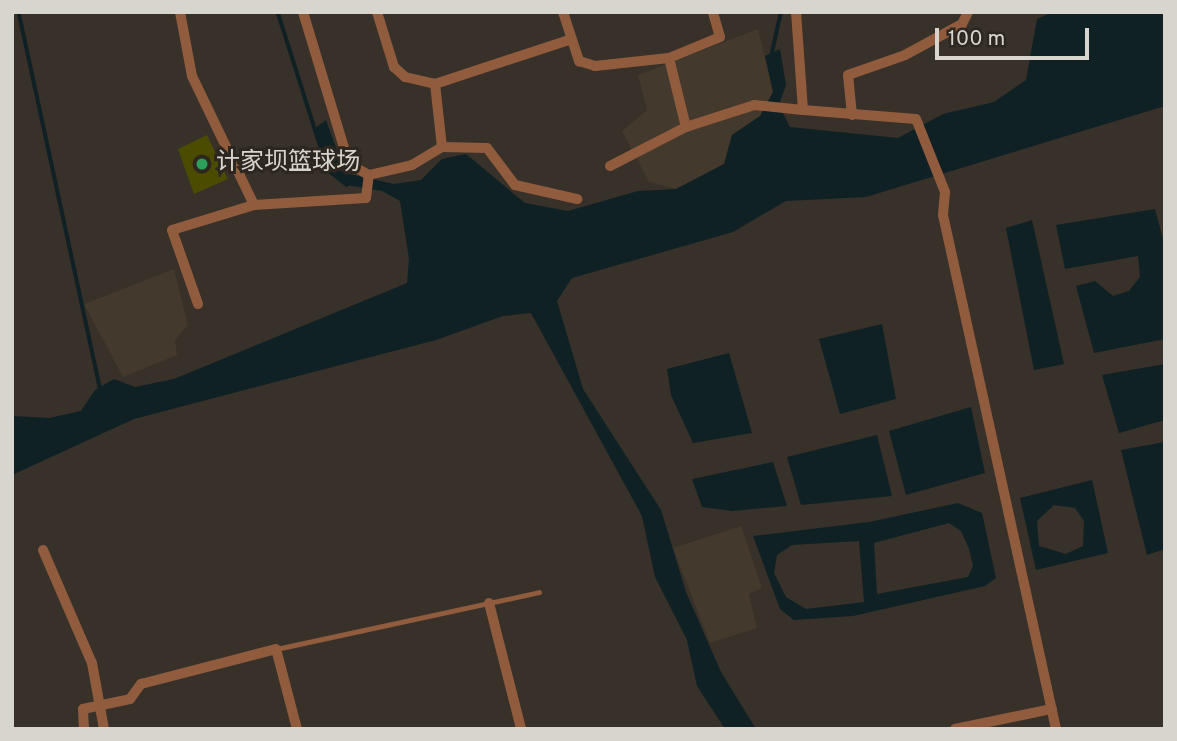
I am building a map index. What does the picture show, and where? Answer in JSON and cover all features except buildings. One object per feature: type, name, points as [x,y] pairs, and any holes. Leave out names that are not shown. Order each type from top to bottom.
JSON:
[{"type":"street","points":[[180,12],[192,76],[254,205]]},
{"type":"street","points":[[303,12],[349,164],[369,174],[412,165],[442,147],[487,148],[515,184],[577,199]]},
{"type":"street","points":[[377,12],[394,67],[405,77],[435,84],[569,40]]},
{"type":"street","points":[[563,12],[569,40],[579,61],[595,66],[669,58],[720,37],[713,12]]},
{"type":"street","points":[[796,12],[803,110]]},
{"type":"street","points":[[852,115],[848,75],[905,55],[962,24],[968,12]]},
{"type":"street","points":[[669,58],[686,127]]},
{"type":"street","points":[[435,84],[442,147]]},
{"type":"street","points":[[610,166],[686,127],[754,105],[916,119],[945,192],[943,215],[1056,729]]},
{"type":"street","points":[[198,304],[172,230],[254,205],[366,198],[369,174]]},
{"type":"street","points":[[43,550],[92,663],[102,705],[104,729]]},
{"type":"street","points":[[489,603],[521,729]]},
{"type":"street","points":[[84,729],[83,709],[130,699],[141,684],[276,649],[297,729]]},
{"type":"street","points":[[955,729],[1052,709]]},
{"type":"lane","points":[[276,649],[539,592]]},
{"type":"shaded area","points":[[1053,12],[1165,12],[1165,106],[866,197],[786,201],[733,232],[572,278],[557,301],[583,389],[661,510],[686,592],[721,672],[756,729],[725,729],[697,686],[687,640],[655,577],[642,516],[531,313],[503,316],[436,340],[134,419],[12,475],[12,416],[49,418],[81,411],[95,390],[114,379],[135,387],[174,379],[407,283],[409,259],[400,201],[382,191],[346,185],[328,170],[314,129],[326,120],[345,173],[394,184],[421,180],[442,159],[466,154],[525,203],[568,211],[638,191],[676,189],[724,164],[732,135],[760,116],[773,92],[765,56],[780,49],[786,85],[779,105],[790,127],[898,138],[943,114],[994,102],[1026,80],[1037,19]]},
{"type":"shaded area","points":[[758,29],[773,92],[760,116],[732,135],[724,164],[676,189],[649,182],[622,131],[647,110],[638,75]]},
{"type":"shaded area","name":"计家坝篮球场","points":[[207,135],[228,179],[194,194],[178,149]]},
{"type":"shaded area","points":[[1155,209],[1165,247],[1165,339],[1094,353],[1076,286],[1095,281],[1113,296],[1129,291],[1140,277],[1138,256],[1065,269],[1056,225]]},
{"type":"shaded area","points":[[1032,220],[1064,364],[1034,370],[1006,228]]},
{"type":"shaded area","points":[[174,269],[188,325],[175,340],[177,355],[123,377],[84,304]]},
{"type":"shaded area","points":[[882,324],[896,399],[840,414],[819,339]]},
{"type":"shaded area","points":[[729,353],[752,433],[693,443],[671,395],[667,369]]},
{"type":"shaded area","points":[[1165,364],[1165,420],[1119,433],[1102,375]]},
{"type":"shaded area","points":[[971,407],[985,473],[906,495],[889,431]]},
{"type":"shaded area","points":[[877,435],[892,496],[801,505],[787,457]]},
{"type":"shaded area","points":[[1164,442],[1165,549],[1147,555],[1121,450]]},
{"type":"shaded area","points":[[773,462],[787,506],[732,511],[702,507],[692,479]]},
{"type":"shaded area","points":[[1092,480],[1108,553],[1036,570],[1020,498]],"holes":[[[1054,505],[1075,508],[1084,521],[1083,546],[1066,554],[1039,546],[1037,521]]]},
{"type":"shaded area","points":[[958,503],[982,513],[996,578],[985,586],[853,616],[794,620],[780,609],[753,536],[869,522]],"holes":[[[949,523],[961,531],[969,549],[973,566],[968,577],[877,594],[874,543]],[[859,541],[864,602],[806,609],[786,597],[774,573],[777,555],[792,545]]]},
{"type":"shaded area","points":[[741,526],[762,588],[749,594],[757,628],[710,643],[673,548]]},
{"type":"waterway","points":[[19,12],[101,390]]},
{"type":"waterway","points":[[278,12],[328,170],[347,185]]},
{"type":"waterway","points":[[771,57],[781,12]]},
{"type":"place","name":"计家坝篮球场","points":[[202,164]]}]
